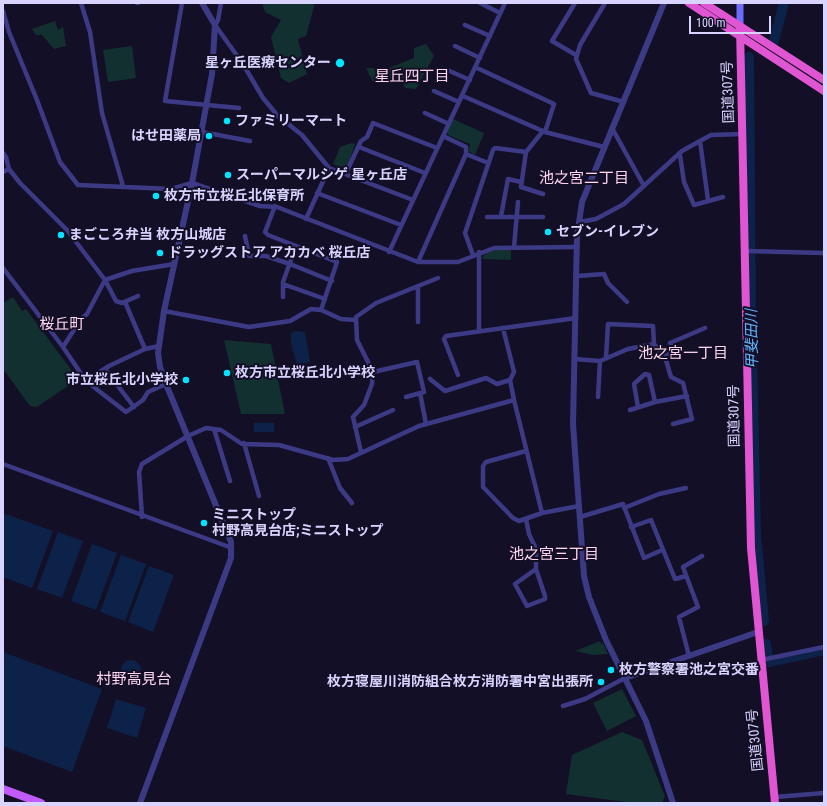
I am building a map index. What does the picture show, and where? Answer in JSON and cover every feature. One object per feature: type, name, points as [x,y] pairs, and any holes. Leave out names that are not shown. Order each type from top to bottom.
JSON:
[{"type":"highway","points":[[689,3],[824,91]]},
{"type":"highway","points":[[704,3],[824,80]]},
{"type":"highway","name":"国道307号","points":[[740,27],[746,251],[751,548],[758,632],[766,659],[775,800]]},
{"type":"main road","points":[[740,3],[740,27]]},
{"type":"main road","points":[[3,789],[41,803]]},
{"type":"street","points":[[81,3],[90,32],[102,113],[123,186]]},
{"type":"street","points":[[182,3],[166,100],[239,108]]},
{"type":"street","points":[[202,3],[215,25],[243,64],[263,98],[278,116],[302,135],[329,168],[346,173],[413,200]]},
{"type":"street","points":[[140,803],[213,611],[231,558],[232,548],[231,542],[160,368],[159,346],[164,311],[202,132],[214,57],[215,25],[218,20],[220,3]]},
{"type":"street","points":[[480,3],[500,13]]},
{"type":"street","points":[[388,252],[463,96],[505,3]]},
{"type":"street","points":[[575,3],[552,41],[576,55]]},
{"type":"street","points":[[605,3],[598,13],[576,55],[576,59],[591,93],[624,102]]},
{"type":"street","points":[[664,3],[624,102],[585,190],[579,222],[577,247],[574,424],[584,576],[589,597],[595,613],[646,721],[673,803]]},
{"type":"street","points":[[3,11],[9,32],[37,98],[61,164],[78,185],[171,188],[192,183],[260,206],[275,206],[388,252],[418,262],[458,262],[479,252],[494,248],[577,247]]},
{"type":"street","points":[[465,25],[490,36]]},
{"type":"street","points":[[455,46],[480,58]]},
{"type":"street","points":[[475,67],[554,104],[544,131],[526,152],[521,182],[521,188],[543,194]]},
{"type":"street","points":[[445,69],[470,80]]},
{"type":"street","points":[[434,91],[459,102]]},
{"type":"street","points":[[463,96],[544,131],[604,147]]},
{"type":"street","points":[[425,113],[449,124]]},
{"type":"street","points":[[346,173],[361,141],[367,137],[373,123],[437,148]]},
{"type":"street","points":[[612,128],[644,186]]},
{"type":"street","points":[[202,132],[250,141]]},
{"type":"street","points":[[579,222],[596,219],[624,204],[680,154],[710,135],[743,134]]},
{"type":"street","points":[[418,262],[466,154],[466,147],[443,136]]},
{"type":"street","points":[[700,141],[708,200]]},
{"type":"street","points":[[359,147],[425,173]]},
{"type":"street","points":[[473,255],[465,233],[488,163],[495,148],[526,152]]},
{"type":"street","points":[[3,153],[6,157],[9,169],[20,183],[67,230],[105,280],[116,301],[122,303],[138,296]]},
{"type":"street","points":[[466,154],[488,163]]},
{"type":"street","points":[[680,154],[684,182],[694,205],[723,197]]},
{"type":"street","points":[[306,219],[329,168]]},
{"type":"street","points":[[3,172],[9,169]]},
{"type":"street","points":[[501,216],[508,179],[521,182]]},
{"type":"street","points":[[318,193],[401,225]]},
{"type":"street","points":[[514,247],[518,202]]},
{"type":"street","points":[[275,206],[265,232],[337,262],[332,281],[321,310]]},
{"type":"street","points":[[486,216],[543,217]]},
{"type":"street","points":[[246,236],[249,256],[266,256],[332,281]]},
{"type":"street","points":[[283,297],[283,284],[296,246]]},
{"type":"street","points":[[746,251],[824,253]]},
{"type":"street","points":[[479,252],[479,331]]},
{"type":"street","points":[[63,347],[81,319],[87,314],[105,280],[132,271],[174,264]]},
{"type":"street","points":[[3,268],[63,347],[86,381],[126,412],[143,400],[148,392],[166,384]]},
{"type":"street","points":[[577,276],[604,274],[608,283],[627,302]]},
{"type":"street","points":[[361,452],[353,417],[364,405],[372,384],[373,372],[357,340],[356,317],[376,303],[438,278]]},
{"type":"street","points":[[283,284],[325,299]]},
{"type":"street","points":[[418,286],[418,322]]},
{"type":"street","points":[[125,302],[145,349]]},
{"type":"street","points":[[164,311],[249,327],[290,321],[311,309],[321,310],[341,319],[356,320]]},
{"type":"street","points":[[458,375],[444,339],[446,336],[576,318]]},
{"type":"street","points":[[606,357],[608,324],[653,326],[654,344],[664,356],[671,377],[683,383],[692,419],[673,424]]},
{"type":"street","points":[[503,328],[514,372],[510,380],[514,400],[542,513]]},
{"type":"street","points":[[664,356],[674,350],[670,343],[705,328]]},
{"type":"street","points":[[575,359],[600,361],[606,357],[628,349],[654,344]]},
{"type":"street","points":[[86,381],[105,369],[145,349],[159,346]]},
{"type":"street","points":[[598,397],[600,361]]},
{"type":"street","points":[[373,372],[416,362],[424,392],[406,397]]},
{"type":"street","points":[[105,369],[134,407]]},
{"type":"street","points":[[638,407],[634,384],[645,374],[649,375],[655,402]]},
{"type":"street","points":[[430,379],[445,391],[486,378],[497,384],[510,380]]},
{"type":"street","points":[[420,393],[426,424]]},
{"type":"street","points":[[630,410],[655,402],[687,396]]},
{"type":"street","points":[[142,517],[139,472],[142,464],[188,436],[206,428],[221,430],[244,444],[279,445],[328,458],[348,459],[426,424],[514,400]]},
{"type":"street","points":[[355,427],[393,410]]},
{"type":"street","points":[[214,429],[230,481]]},
{"type":"street","points":[[244,444],[259,496]]},
{"type":"street","points":[[526,451],[486,462],[483,466],[482,484],[514,518],[519,521],[542,513],[579,506]]},
{"type":"street","points":[[328,458],[340,488],[352,503]]},
{"type":"street","points":[[3,464],[142,517],[232,548]]},
{"type":"street","points":[[624,508],[659,494],[686,488]]},
{"type":"street","points":[[580,517],[623,504],[644,558],[662,550]]},
{"type":"street","points":[[526,519],[529,534],[536,549],[536,569],[545,596],[545,599],[527,606],[515,584],[536,569]]},
{"type":"street","points":[[631,527],[651,520],[662,550],[676,579],[686,576]]},
{"type":"street","points":[[689,656],[679,617],[698,607],[683,567],[702,556]]},
{"type":"street","points":[[563,706],[584,699],[625,678],[758,632]]},
{"type":"street","points":[[766,659],[824,647]]},
{"type":"street","points":[[775,800],[824,793]]},
{"type":"green space","points":[[262,3],[315,3],[306,36],[298,39],[307,74],[289,83],[281,78],[271,37],[281,20],[265,12]]},
{"type":"green space","points":[[55,21],[58,30],[63,27],[66,46],[54,49],[42,35],[36,35],[32,29]]},
{"type":"green space","points":[[426,44],[434,56],[416,89],[405,88],[401,78],[373,82],[366,68],[373,68],[379,72],[414,58],[414,48]]},
{"type":"green space","points":[[132,46],[136,78],[108,82],[103,50]]},
{"type":"green space","points":[[453,119],[484,133],[475,155],[468,151],[470,144],[448,135],[447,131]]},
{"type":"green space","points":[[352,143],[355,144],[348,165],[343,168],[333,164],[340,147]]},
{"type":"green space","points":[[493,249],[511,250],[511,260],[482,259],[484,255]]},
{"type":"green space","points":[[13,297],[22,311],[26,309],[78,379],[37,407],[30,406],[3,369],[3,303]]},
{"type":"green space","points":[[224,340],[271,344],[285,414],[241,414]]},
{"type":"green space","points":[[600,641],[601,644],[603,643],[608,654],[593,655],[575,651]]},
{"type":"green space","points":[[622,689],[636,716],[607,731],[593,703]]},
{"type":"green space","points":[[622,732],[642,740],[665,796],[662,803],[633,803],[566,794],[572,755]]},
{"type":"water","points":[[295,331],[305,332],[310,362],[297,365],[291,343],[291,333]]},
{"type":"water","points":[[254,423],[274,423],[274,432],[254,432]]},
{"type":"water","points":[[3,513],[53,531],[32,588],[3,577]]},
{"type":"water","points":[[58,532],[83,541],[62,598],[37,589]]},
{"type":"water","points":[[92,544],[117,553],[96,610],[71,601]]},
{"type":"water","points":[[121,555],[146,564],[125,621],[100,612]]},
{"type":"water","points":[[149,566],[174,575],[153,632],[128,622]]},
{"type":"water","points":[[3,652],[102,689],[72,772],[3,746]]},
{"type":"water","points":[[131,660],[138,663],[141,670],[138,677],[131,680],[124,677],[121,670],[124,663]]},
{"type":"water","points":[[116,699],[146,708],[137,738],[107,728]]},
{"type":"waterway","name":"甲斐田川","points":[[774,41],[784,3]]},
{"type":"waterway","name":"甲斐田川","points":[[749,57],[751,308],[756,534],[764,621]]},
{"type":"waterway","name":"甲斐田川","points":[[766,644],[769,662],[824,650]]},
{"type":"place","name":"星ヶ丘医療センター","points":[[340,63]]},
{"type":"place","name":"ファミリーマート","points":[[227,121]]},
{"type":"place","name":"はせ田薬局","points":[[209,136]]},
{"type":"place","name":"スーパーマルシゲ 星ヶ丘店","points":[[228,175]]},
{"type":"place","name":"枚方市立桜丘北保育所","points":[[156,196]]},
{"type":"place","name":"セブン-イレブン","points":[[548,232]]},
{"type":"place","name":"まごころ弁当 枚方山城店","points":[[61,235]]},
{"type":"place","name":"ドラッグストア アカカベ 桜丘店","points":[[160,253]]},
{"type":"place","name":"枚方市立桜丘北小学校","points":[[227,373]]},
{"type":"place","name":"市立桜丘北小学校","points":[[186,380]]},
{"type":"place","name":"ミニストップ 村野高見台店;ミニストップ","points":[[204,523]]},
{"type":"place","name":"枚方警察署池之宮交番","points":[[611,670]]},
{"type":"place","name":"枚方寝屋川消防組合枚方消防署中宮出張所","points":[[601,682]]},
{"type":"district","name":"星丘四丁目","points":[[412,77]]},
{"type":"district","name":"池之宮二丁目","points":[[584,179]]},
{"type":"district","name":"桜丘町","points":[[62,325]]},
{"type":"district","name":"池之宮一丁目","points":[[683,354]]},
{"type":"district","name":"池之宮三丁目","points":[[554,555]]},
{"type":"district","name":"村野高見台","points":[[134,680]]}]
